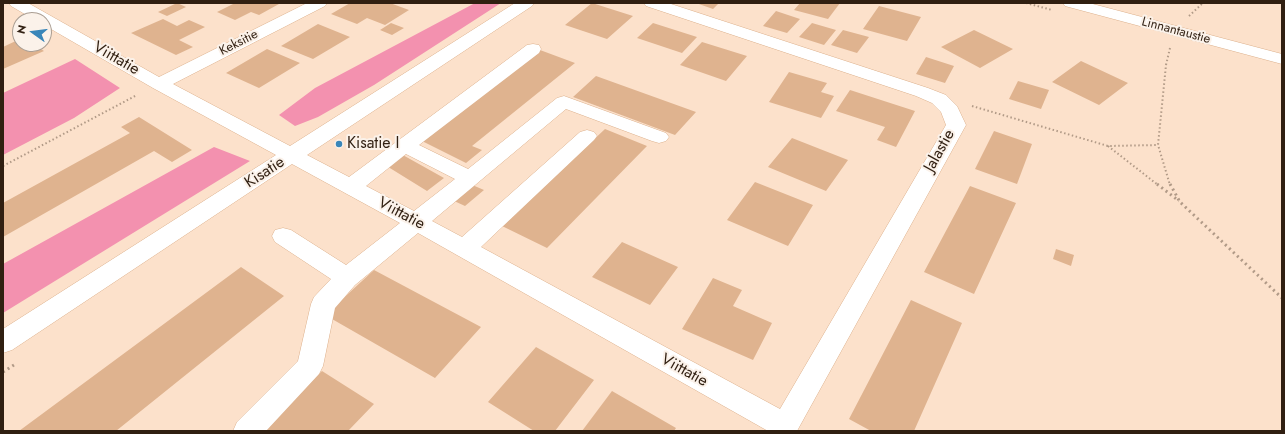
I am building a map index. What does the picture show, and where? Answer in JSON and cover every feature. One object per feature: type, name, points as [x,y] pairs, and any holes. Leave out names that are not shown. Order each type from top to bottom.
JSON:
[{"type":"street","name":"Viittatie","points":[[17,3],[159,84],[416,222],[786,428]]},
{"type":"street","name":"Keksitie","points":[[159,84],[319,3]]},
{"type":"street","name":"Kisatie","points":[[3,342],[526,3]]},
{"type":"street","points":[[652,3],[939,99]]},
{"type":"street","name":"Linnantaustie","points":[[1080,4],[1282,59]]},
{"type":"street","points":[[350,187],[533,49]]},
{"type":"street","name":"Jalastie","points":[[786,428],[956,125],[950,110],[939,99]]},
{"type":"street","points":[[247,431],[310,366],[323,304],[347,278],[564,102],[659,137]]},
{"type":"street","points":[[464,249],[587,136]]},
{"type":"street","points":[[404,145],[469,178]]},
{"type":"street","points":[[282,236],[347,278]]},
{"type":"path","points":[[1180,202],[1168,181],[1158,145],[1166,65],[1174,30],[1203,3]]},
{"type":"path","points":[[3,166],[159,84]]},
{"type":"path","points":[[939,99],[988,109],[1108,146],[1158,145]]},
{"type":"path","points":[[1108,146],[1180,202],[1282,298]]},
{"type":"shaded area","points":[[475,3],[501,3],[374,85],[318,117],[295,126],[279,115],[315,88]]},
{"type":"shaded area","points":[[75,59],[120,88],[74,118],[3,155],[3,93]]},
{"type":"shaded area","points":[[214,147],[250,161],[3,313],[3,264]]},
{"type":"building","points":[[177,3],[186,7],[167,16],[158,12]]},
{"type":"building","points":[[235,3],[279,4],[259,15],[251,12],[235,20],[217,12]]},
{"type":"building","points":[[350,3],[390,3],[409,10],[385,25],[367,18],[357,24],[331,14]]},
{"type":"building","points":[[592,3],[633,16],[607,39],[565,25]]},
{"type":"building","points":[[696,3],[719,3],[713,9]]},
{"type":"building","points":[[800,3],[840,3],[828,19],[794,10]]},
{"type":"building","points":[[879,6],[921,17],[907,41],[863,29]]},
{"type":"building","points":[[776,11],[800,19],[787,33],[763,26]]},
{"type":"building","points":[[163,19],[177,26],[189,20],[205,27],[179,40],[193,47],[176,55],[131,33]]},
{"type":"building","points":[[391,23],[404,28],[392,35],[380,30]]},
{"type":"building","points":[[653,23],[697,37],[682,53],[637,38]]},
{"type":"building","points":[[812,23],[836,30],[824,45],[799,37]]},
{"type":"building","points":[[318,24],[350,37],[313,59],[281,46]]},
{"type":"building","points":[[843,30],[869,37],[857,53],[831,45]]},
{"type":"building","points":[[974,30],[1013,49],[980,68],[941,47]]},
{"type":"building","points":[[702,42],[747,56],[726,81],[680,65]]},
{"type":"building","points":[[12,43],[12,52],[42,52],[3,69],[3,47]]},
{"type":"building","points":[[267,49],[300,63],[259,88],[226,73]]},
{"type":"building","points":[[540,50],[575,63],[472,146],[482,150],[466,163],[420,140]]},
{"type":"building","points":[[926,57],[954,66],[945,83],[916,74]]},
{"type":"building","points":[[1081,61],[1128,83],[1099,105],[1052,82]]},
{"type":"building","points":[[789,72],[827,83],[821,92],[834,96],[821,118],[769,102]]},
{"type":"building","points":[[596,76],[696,112],[675,135],[573,97]]},
{"type":"building","points":[[1018,81],[1049,90],[1041,109],[1009,99]]},
{"type":"building","points":[[850,90],[915,111],[896,147],[877,140],[885,127],[836,111]]},
{"type":"building","points":[[139,117],[192,150],[172,162],[154,151],[3,237],[3,203],[130,133],[121,127]]},
{"type":"building","points":[[605,129],[647,146],[547,248],[502,226]]},
{"type":"building","points":[[994,131],[1032,144],[1017,184],[975,169]]},
{"type":"building","points":[[792,138],[848,160],[826,191],[768,167]]},
{"type":"building","points":[[401,154],[444,178],[427,191],[385,165]]},
{"type":"building","points":[[755,182],[813,205],[788,246],[727,220]]},
{"type":"building","points":[[470,184],[484,190],[465,206],[452,200]]},
{"type":"building","points":[[970,186],[1016,203],[974,294],[924,272]]},
{"type":"building","points":[[622,242],[678,267],[650,305],[592,277]]},
{"type":"building","points":[[1056,249],[1074,255],[1071,266],[1053,259]]},
{"type":"building","points":[[241,267],[284,296],[116,431],[19,431]]},
{"type":"building","points":[[374,270],[481,327],[435,378],[325,315]]},
{"type":"building","points":[[713,278],[742,290],[733,306],[772,323],[753,360],[682,329]]},
{"type":"building","points":[[911,300],[962,323],[914,431],[871,431],[849,419]]},
{"type":"building","points":[[536,347],[594,380],[555,431],[534,431],[488,402]]},
{"type":"building","points":[[322,371],[374,404],[348,431],[259,431]]},
{"type":"building","points":[[612,391],[676,428],[674,431],[582,431]]},
{"type":"place","name":"Kisatie I","points":[[339,144]]}]
